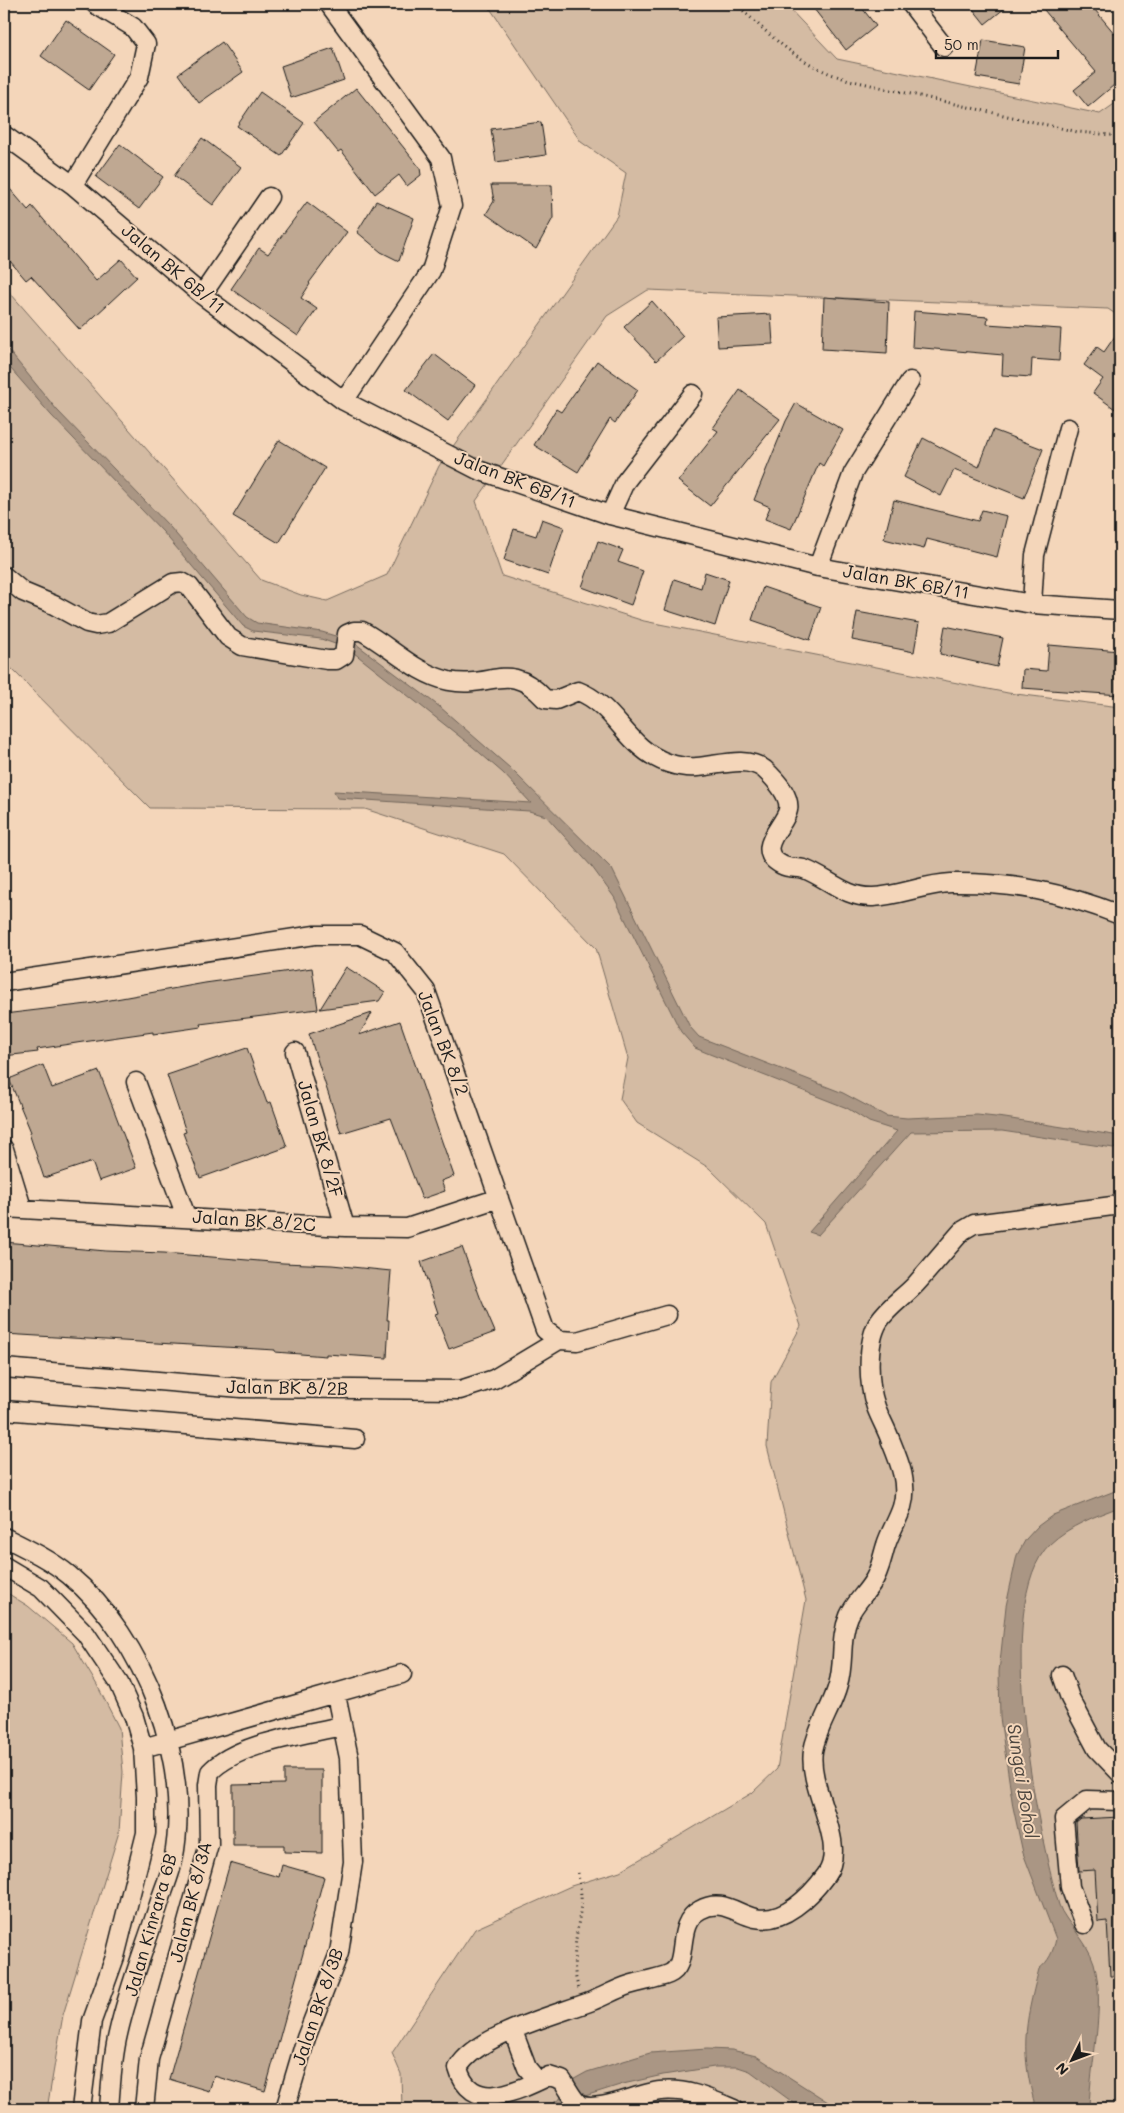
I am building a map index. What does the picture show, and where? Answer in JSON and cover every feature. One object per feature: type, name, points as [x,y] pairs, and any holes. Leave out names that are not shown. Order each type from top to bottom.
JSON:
[{"type":"street","points":[[72,185],[139,77],[146,44],[133,27],[95,4]]},
{"type":"street","points":[[330,4],[441,158],[452,206],[430,272],[344,401]]},
{"type":"street","points":[[911,4],[944,47]]},
{"type":"street","name":"Jalan BK 6B/11","points":[[4,135],[72,185],[202,295],[344,401],[478,470],[610,515],[818,567],[1032,604],[1120,610]]},
{"type":"street","points":[[202,295],[269,197]]},
{"type":"street","points":[[818,567],[853,474],[910,381]]},
{"type":"street","points":[[610,515],[625,482],[693,394]]},
{"type":"street","points":[[1032,604],[1035,555],[1068,428]]},
{"type":"street","points":[[4,576],[23,592],[54,605],[87,623],[96,625],[108,623],[173,583],[182,582],[189,586],[228,637],[242,646],[336,660],[344,655],[346,634],[354,631],[362,632],[424,670],[448,680],[466,682],[513,677],[533,685],[545,699],[556,700],[578,691],[588,695],[610,712],[638,746],[667,763],[696,768],[750,763],[763,768],[787,799],[788,810],[772,835],[770,846],[774,857],[780,864],[790,868],[802,868],[833,886],[857,895],[883,896],[921,886],[949,883],[1010,885],[1038,889],[1120,915]]},
{"type":"street","name":"Jalan BK 8/2","points":[[4,982],[315,935],[360,935],[395,952],[426,991],[545,1330],[559,1340]]},
{"type":"street","name":"Jalan BK 8/2F","points":[[295,1052],[345,1227]]},
{"type":"street","points":[[136,1082],[186,1216]]},
{"type":"street","points":[[4,1149],[22,1208]]},
{"type":"street","name":"Jalan BK 8/2C","points":[[4,1208],[186,1216],[345,1227],[408,1228],[499,1198]]},
{"type":"street","points":[[734,2109],[702,2096],[685,2092],[662,2091],[601,2108],[588,2108],[578,2104],[562,2080],[549,2076],[538,2081],[503,2105],[484,2108],[474,2103],[466,2094],[458,2068],[464,2057],[488,2041],[585,2004],[615,1989],[675,1971],[680,1960],[688,1919],[699,1910],[714,1904],[731,1907],[752,1917],[768,1920],[786,1914],[826,1875],[832,1862],[833,1847],[813,1777],[813,1752],[818,1733],[840,1682],[842,1638],[849,1616],[874,1581],[886,1544],[902,1505],[904,1492],[904,1475],[875,1404],[870,1366],[870,1342],[879,1322],[896,1302],[914,1286],[962,1231],[974,1224],[1120,1204]]},
{"type":"street","points":[[559,1340],[577,1341],[667,1315]]},
{"type":"street","name":"Jalan BK 8/2B","points":[[4,1368],[241,1388],[460,1390],[494,1379],[559,1340]]},
{"type":"street","points":[[4,1410],[355,1439]]},
{"type":"street","name":"Jalan Kinrara 6B","points":[[4,1537],[37,1553],[69,1575],[103,1610],[131,1650],[156,1701],[168,1742],[178,1812],[173,1861],[118,2034],[109,2109]]},
{"type":"street","name":"Jalan Kinrara 6B","points":[[4,1566],[41,1588],[86,1634],[119,1683],[134,1717],[142,1748],[146,1797],[146,1832],[115,1957],[92,2021],[80,2109]]},
{"type":"street","points":[[142,1748],[336,1695],[402,1674]]},
{"type":"street","points":[[1062,1675],[1070,1698],[1097,1749],[1120,1773]]},
{"type":"street","name":"Jalan BK 8/3B","points":[[285,2109],[306,2038],[339,1953],[352,1862],[349,1758],[336,1695]]},
{"type":"street","name":"Jalan BK 8/3A","points":[[144,2109],[148,2059],[209,1844],[208,1785],[210,1772],[230,1756],[250,1748],[341,1726]]},
{"type":"street","points":[[1084,1924],[1070,1887],[1064,1819],[1086,1800],[1120,1801]]},
{"type":"street","points":[[513,2031],[527,2068],[538,2081]]},
{"type":"path","points":[[736,4],[770,35],[796,55],[819,69],[850,80],[1078,132],[1112,135],[1120,133]]},
{"type":"path","points":[[578,1873],[581,1902],[576,1940],[575,1978],[585,2004]]},
{"type":"shaded area","points":[[487,4],[785,4],[837,59],[1100,114],[1120,100],[1120,317],[1108,309],[648,290],[607,316],[476,501],[502,576],[644,621],[1008,693],[1120,707],[1120,2109],[402,2109],[401,2074],[392,2053],[475,1929],[571,1886],[620,1871],[752,1793],[777,1769],[806,1600],[767,1446],[771,1382],[801,1326],[766,1224],[709,1168],[637,1123],[620,1099],[628,1058],[596,948],[504,854],[365,809],[150,808],[4,661],[4,286],[261,580],[301,595],[327,601],[387,575],[439,466],[617,216],[626,173],[581,142]]},
{"type":"shaded area","points":[[4,1591],[28,1606],[72,1643],[97,1685],[119,1728],[123,1772],[119,1832],[63,2015],[47,2109],[4,2109]]},
{"type":"water","points":[[4,345],[57,410],[170,527],[247,617],[257,623],[322,632],[352,641],[440,707],[510,768],[612,869],[690,1027],[699,1037],[843,1093],[886,1116],[907,1118],[977,1115],[1005,1118],[1120,1136],[1120,1149],[1002,1131],[911,1132],[818,1235],[809,1232],[897,1131],[869,1122],[847,1108],[695,1048],[681,1032],[614,897],[592,867],[546,816],[529,811],[337,798],[334,791],[531,803],[503,773],[473,747],[349,649],[321,639],[253,631],[243,626],[163,532],[51,415],[4,361]]},
{"type":"water","name":"Sungai Bohol","points":[[1120,1489],[1120,1507],[1074,1526],[1050,1544],[1033,1573],[1023,1614],[1021,1664],[1024,1718],[1040,1825],[1059,1905],[1091,1955],[1097,1980],[1098,1998],[1089,2109],[1036,2109],[1026,2055],[1027,2023],[1039,1969],[1050,1956],[1056,1939],[1023,1853],[1013,1807],[1000,1718],[999,1672],[1006,1606],[1017,1555],[1026,1539],[1038,1526],[1053,1515]]},
{"type":"water","points":[[707,2049],[732,2050],[756,2056],[839,2109],[802,2109],[750,2071],[738,2067],[714,2067],[663,2075],[623,2084],[566,2102],[555,2109],[544,2109],[561,2098],[558,2088],[587,2072],[650,2053]]},
{"type":"building","points":[[821,4],[859,4],[876,26],[846,50],[814,9]]},
{"type":"building","points":[[969,4],[1010,4],[985,24]]},
{"type":"building","points":[[1039,4],[1090,4],[1120,40],[1120,80],[1088,107],[1074,90],[1096,72]]},
{"type":"building","points":[[66,20],[114,54],[89,90],[41,56]]},
{"type":"building","points":[[983,40],[1025,47],[1019,84],[976,77]]},
{"type":"building","points":[[222,42],[243,72],[199,103],[178,74]]},
{"type":"building","points":[[333,48],[344,80],[291,98],[281,66]]},
{"type":"building","points":[[356,88],[420,168],[421,175],[407,186],[399,175],[375,194],[341,150],[338,152],[314,122]]},
{"type":"building","points":[[260,92],[304,123],[281,156],[237,126]]},
{"type":"building","points":[[541,122],[546,155],[496,162],[491,129]]},
{"type":"building","points":[[202,138],[241,167],[213,205],[174,176]]},
{"type":"building","points":[[120,144],[163,177],[139,209],[96,177]]},
{"type":"building","points":[[4,182],[28,210],[32,206],[96,281],[121,259],[137,277],[80,330],[31,276],[26,280],[4,254]]},
{"type":"building","points":[[491,185],[552,185],[553,218],[536,249],[486,214],[494,201]]},
{"type":"building","points":[[376,201],[414,218],[399,261],[381,252],[357,232]]},
{"type":"building","points":[[307,202],[347,232],[309,283],[301,298],[317,309],[298,336],[231,289],[259,248],[268,254]]},
{"type":"building","points":[[824,297],[889,302],[887,353],[822,349]]},
{"type":"building","points":[[652,301],[683,336],[656,361],[624,327]]},
{"type":"building","points":[[914,311],[988,317],[987,324],[1061,329],[1059,361],[1032,359],[1031,377],[1002,375],[1003,355],[912,347]]},
{"type":"building","points":[[771,314],[773,344],[718,347],[716,317]]},
{"type":"building","points":[[1120,329],[1120,401],[1115,409],[1093,393],[1103,379],[1084,365],[1097,347],[1104,352]]},
{"type":"building","points":[[434,354],[475,385],[448,421],[406,390]]},
{"type":"building","points":[[597,361],[638,390],[615,423],[610,419],[578,472],[534,445],[556,409],[561,412]]},
{"type":"building","points":[[740,390],[780,419],[710,506],[678,481],[718,431],[713,428]]},
{"type":"building","points":[[796,403],[843,430],[823,466],[819,463],[791,529],[765,519],[770,507],[754,500],[786,421]]},
{"type":"building","points":[[993,430],[1043,449],[1024,498],[954,470],[941,496],[904,477],[923,438],[979,467]]},
{"type":"building","points":[[279,440],[325,468],[279,543],[233,516]]},
{"type":"building","points":[[894,500],[978,521],[982,510],[1007,516],[997,557],[927,539],[924,549],[884,539]]},
{"type":"building","points":[[542,519],[564,527],[548,575],[504,560],[514,529],[536,536]]},
{"type":"building","points":[[598,541],[623,550],[618,562],[643,571],[631,605],[582,587]]},
{"type":"building","points":[[705,572],[729,580],[715,626],[665,610],[674,579],[701,588]]},
{"type":"building","points":[[763,587],[821,607],[810,640],[752,620]]},
{"type":"building","points":[[857,612],[919,623],[914,652],[852,640]]},
{"type":"building","points":[[945,626],[1003,638],[997,667],[940,654]]},
{"type":"building","points":[[1049,645],[1120,651],[1120,695],[1022,688],[1023,669],[1047,671]]},
{"type":"building","points":[[346,967],[385,992],[379,1001],[320,1009]]},
{"type":"building","points":[[312,968],[318,1009],[200,1024],[201,1027],[83,1042],[37,1049],[38,1052],[4,1056],[4,1014],[88,1004],[205,983]]},
{"type":"building","points":[[372,1013],[359,1035],[400,1021],[454,1176],[441,1181],[445,1191],[422,1199],[391,1118],[341,1133],[309,1034]]},
{"type":"building","points":[[247,1048],[267,1103],[271,1102],[287,1147],[200,1178],[183,1133],[186,1132],[167,1075]]},
{"type":"building","points":[[43,1065],[52,1088],[99,1071],[136,1168],[99,1181],[92,1162],[44,1178],[29,1133],[31,1132],[9,1079]]},
{"type":"building","points":[[4,1242],[106,1251],[164,1253],[332,1265],[391,1271],[387,1320],[389,1320],[387,1358],[326,1354],[326,1356],[275,1352],[275,1350],[4,1334]]},
{"type":"building","points":[[462,1247],[495,1332],[449,1349],[435,1314],[438,1313],[421,1262]]},
{"type":"building","points":[[284,1770],[322,1770],[322,1853],[284,1852],[284,1845],[233,1845],[233,1785],[284,1784]]},
{"type":"building","points":[[1120,1817],[1120,1976],[1110,1976],[1107,1921],[1098,1922],[1095,1870],[1079,1871],[1076,1823],[1081,1819]]},
{"type":"building","points":[[230,1863],[279,1877],[282,1865],[324,1877],[265,2091],[214,2076],[209,2091],[169,2079]]}]
